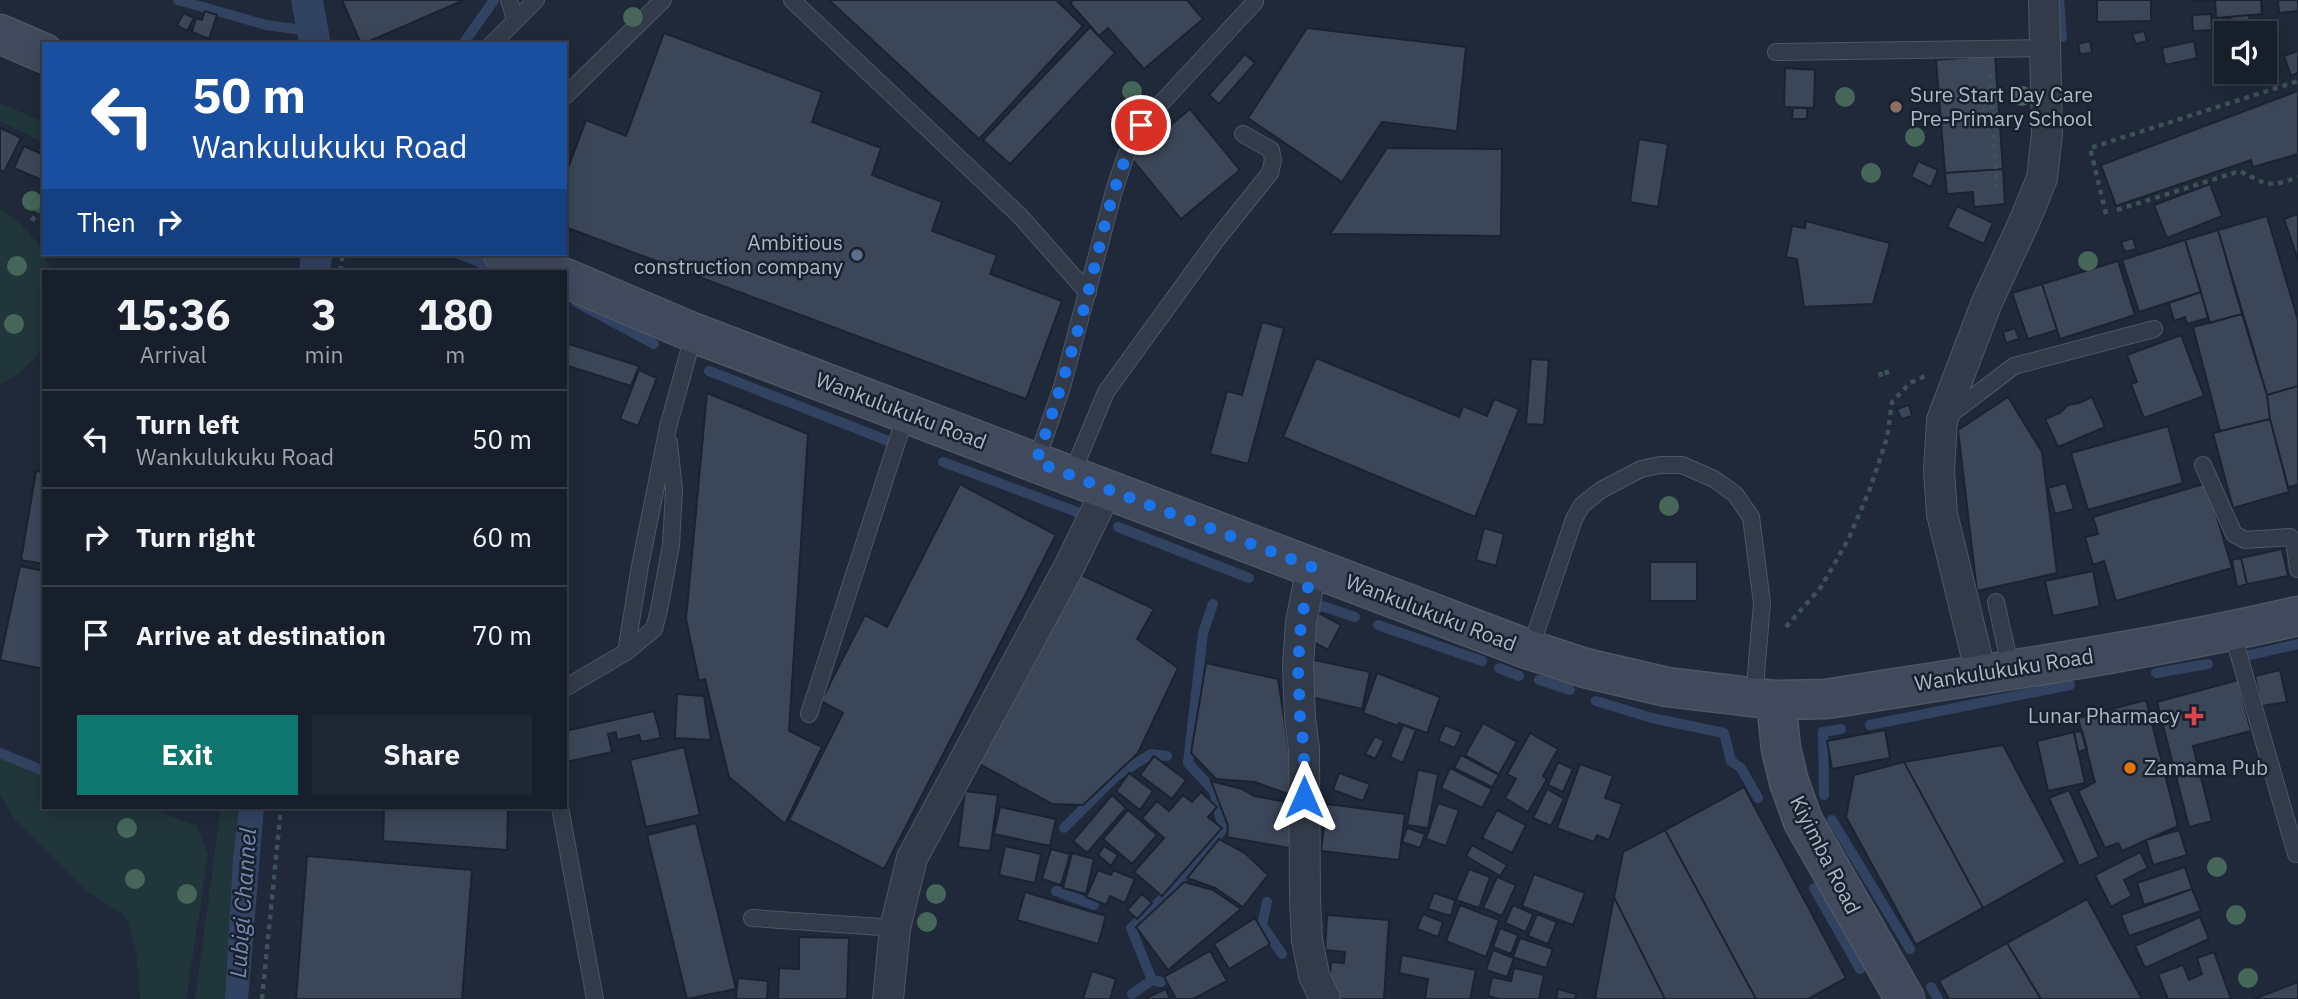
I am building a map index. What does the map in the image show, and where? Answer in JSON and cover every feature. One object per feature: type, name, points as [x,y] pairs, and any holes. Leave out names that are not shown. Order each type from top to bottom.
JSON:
[{"type":"main road","points":[[0,34],[42,52]]},
{"type":"main road","name":"Wankulukuku Road","points":[[508,256],[543,270]]},
{"type":"main road","name":"Wankulukuku Road","points":[[567,280],[694,333],[1530,650],[1585,668],[1667,687],[1762,687],[1826,699],[2232,631],[2298,616]]},
{"type":"main road","name":"Kiyimba Road","points":[[1762,687],[1802,821],[1905,999]]},
{"type":"street","points":[[1996,672],[1942,514],[1939,471],[1942,420],[1987,302],[2042,178],[2047,134],[2044,0]]},
{"type":"street","points":[[888,999],[895,928],[912,858],[1070,565],[1107,489]]},
{"type":"street","points":[[1312,567],[1301,622],[1298,665],[1304,749],[1305,900],[1307,940],[1312,964],[1325,999]]},
{"type":"lane","points":[[509,0],[515,19]]},
{"type":"lane","points":[[494,42],[536,0]]},
{"type":"lane","points":[[567,94],[663,0]]},
{"type":"lane","points":[[792,0],[1020,216],[1088,293]]},
{"type":"lane","points":[[1036,462],[1062,387],[1126,155],[1141,125],[1255,2]]},
{"type":"lane","points":[[1776,52],[2047,48]]},
{"type":"lane","points":[[1071,476],[1105,392],[1217,239],[1270,173],[1273,160],[1271,150],[1243,134]]},
{"type":"lane","points":[[1942,420],[2014,366],[2154,329]]},
{"type":"lane","points":[[626,652],[639,566],[668,427],[694,333]]},
{"type":"lane","points":[[809,714],[906,413]]},
{"type":"lane","points":[[567,687],[626,652],[654,629],[671,545],[674,490],[668,427]]},
{"type":"lane","points":[[1530,650],[1574,519],[1582,505],[1601,489],[1641,469],[1660,465],[1682,465],[1714,479],[1735,494],[1751,517],[1762,603],[1762,687]]},
{"type":"lane","points":[[2203,465],[2234,534],[2245,540],[2290,537],[2294,540],[2298,569]]},
{"type":"lane","points":[[1996,602],[1996,672]]},
{"type":"lane","points":[[2232,631],[2296,854]]},
{"type":"lane","points":[[560,809],[595,999]]},
{"type":"lane","points":[[752,918],[895,928]]},
{"type":"path","points":[[1990,72],[1989,103],[1997,187]]},
{"type":"path","points":[[2106,214],[2090,148],[2298,81]]},
{"type":"path","points":[[2117,210],[2240,171],[2267,184],[2279,184],[2298,177]]},
{"type":"path","points":[[32,221],[42,204]]},
{"type":"path","points":[[1762,687],[1848,540],[1875,477],[1887,438],[1892,402],[1910,383],[1933,372]]},
{"type":"path","points":[[262,999],[281,809]]},
{"type":"green space","points":[[0,103],[42,121],[42,142],[0,121]]},
{"type":"green space","points":[[0,209],[32,236],[51,270],[42,270],[42,347],[25,368],[0,384]]},
{"type":"green space","points":[[0,753],[42,766],[42,809],[152,809],[197,826],[208,855],[186,999],[140,999],[136,950],[126,916],[85,890],[13,817],[0,795]]},
{"type":"green space","points":[[221,809],[239,809],[233,858],[225,999],[195,999]]},
{"type":"water","points":[[291,0],[323,0],[331,42],[299,42]]},
{"type":"water","points":[[301,256],[333,256],[330,270],[299,270]]},
{"type":"water","name":"Lubigi Channel","points":[[239,809],[264,809],[248,999],[225,999],[233,858]]},
{"type":"building","points":[[342,0],[464,0],[368,42],[360,42]]},
{"type":"building","points":[[829,0],[1056,0],[1083,26],[979,139]]},
{"type":"building","points":[[1074,0],[1187,0],[1203,19],[1144,69],[1108,28],[1099,36],[1070,3]]},
{"type":"building","points":[[2097,0],[2151,0],[2151,21],[2097,22]]},
{"type":"building","points":[[2215,0],[2261,0],[2262,14],[2216,18]]},
{"type":"building","points":[[2278,0],[2298,0],[2298,11],[2279,13]]},
{"type":"building","points":[[205,11],[217,15],[209,39],[192,32],[196,18],[202,20]]},
{"type":"building","points":[[184,13],[194,18],[187,31],[177,25]]},
{"type":"building","points":[[2211,14],[2212,30],[2193,31],[2192,15]]},
{"type":"building","points":[[2249,15],[2250,21],[2230,21],[2230,17]]},
{"type":"building","points":[[1090,27],[1115,53],[1010,164],[983,140]]},
{"type":"building","points":[[1307,28],[1466,47],[1457,131],[1382,122],[1342,182],[1248,118]]},
{"type":"building","points":[[2144,31],[2147,41],[2136,44],[2132,34]]},
{"type":"building","points":[[664,33],[822,92],[812,122],[881,148],[872,175],[942,202],[932,231],[997,255],[990,274],[1062,301],[1026,399],[567,228],[567,171],[586,120],[626,136]]},
{"type":"building","points":[[2090,41],[2092,53],[2080,54],[2078,44]]},
{"type":"building","points":[[2194,41],[2197,58],[2165,65],[2162,48]]},
{"type":"building","points":[[2298,51],[2298,73],[2291,76],[2284,56]]},
{"type":"building","points":[[1245,54],[1255,63],[1219,104],[1209,95]]},
{"type":"building","points":[[1995,55],[2003,169],[1945,173],[1936,60]]},
{"type":"building","points":[[1785,68],[1815,70],[1814,108],[1784,107]]},
{"type":"building","points":[[2298,91],[2298,154],[2253,167],[2251,160],[2116,206],[2101,165]]},
{"type":"building","points":[[1793,108],[1807,108],[1807,119],[1792,119]]},
{"type":"building","points":[[1190,109],[1240,170],[1181,219],[1131,158]]},
{"type":"building","points":[[0,128],[21,138],[4,172],[0,170]]},
{"type":"building","points":[[1639,139],[1668,144],[1658,207],[1630,202]]},
{"type":"building","points":[[24,146],[42,154],[42,180],[14,168]]},
{"type":"building","points":[[1387,148],[1502,149],[1501,236],[1330,234]]},
{"type":"building","points":[[1918,161],[1938,170],[1931,187],[1911,177]]},
{"type":"building","points":[[2003,169],[2005,204],[1974,207],[1973,192],[1947,194],[1945,173]]},
{"type":"building","points":[[2210,184],[2222,216],[2167,238],[2154,205]]},
{"type":"building","points":[[1957,206],[1993,223],[1984,244],[1947,227]]},
{"type":"building","points":[[2298,214],[2298,260],[2284,219]]},
{"type":"building","points":[[2267,216],[2298,320],[2298,386],[2267,395],[2218,230]]},
{"type":"building","points":[[1806,221],[1890,243],[1873,304],[1804,307],[1797,259],[1786,257],[1792,226],[1805,228]]},
{"type":"building","points":[[2218,230],[2242,314],[2210,323],[2185,240]]},
{"type":"building","points":[[2133,238],[2136,249],[2125,252],[2121,242]]},
{"type":"building","points":[[2185,240],[2201,292],[2139,312],[2122,260]]},
{"type":"building","points":[[2118,261],[2135,315],[2060,339],[2042,284]]},
{"type":"building","points":[[2042,284],[2057,330],[2028,339],[2012,293]]},
{"type":"building","points":[[2201,292],[2208,318],[2187,324],[2185,317],[2174,321],[2169,303]]},
{"type":"building","points":[[2242,314],[2267,395],[2270,419],[2220,431],[2193,327]]},
{"type":"building","points":[[1262,322],[1284,328],[1248,464],[1210,454],[1227,391],[1242,395]]},
{"type":"building","points":[[2015,328],[2019,339],[2006,343],[2003,332]]},
{"type":"building","points":[[2181,335],[2204,396],[2144,418],[2131,384],[2137,382],[2127,355]]},
{"type":"building","points":[[569,344],[639,366],[631,386],[567,366]]},
{"type":"building","points":[[1316,358],[1459,417],[1463,406],[1487,416],[1494,399],[1519,409],[1475,517],[1283,437]]},
{"type":"building","points":[[1531,359],[1549,360],[1544,425],[1526,424]]},
{"type":"building","points":[[639,370],[657,378],[638,426],[620,419]]},
{"type":"building","points":[[2298,386],[2298,485],[2288,487],[2270,419],[2267,395]]},
{"type":"building","points":[[707,393],[808,434],[789,731],[822,747],[785,824],[729,777],[705,679],[699,681],[686,619]]},
{"type":"building","points":[[2008,397],[2042,452],[2057,573],[1977,591],[1958,430]]},
{"type":"building","points":[[2092,397],[2105,427],[2058,447],[2045,419],[2060,413],[2068,405]]},
{"type":"building","points":[[1909,405],[1912,416],[1901,419],[1897,409]]},
{"type":"building","points":[[2270,419],[2289,492],[2233,508],[2213,433]]},
{"type":"building","points":[[2168,426],[2183,483],[2088,510],[2071,453]]},
{"type":"building","points":[[36,471],[42,472],[42,564],[21,560]]},
{"type":"building","points":[[2066,483],[2074,509],[2055,514],[2048,488]]},
{"type":"building","points":[[2207,483],[2232,568],[2116,601],[2104,561],[2093,565],[2085,537],[2098,534],[2093,517]]},
{"type":"building","points":[[960,484],[1056,535],[884,869],[789,820],[843,713],[821,701],[865,615],[887,627]]},
{"type":"building","points":[[1484,528],[1504,534],[1496,566],[1476,560]]},
{"type":"building","points":[[2282,549],[2288,576],[2247,584],[2241,558]]},
{"type":"building","points":[[2241,558],[2247,584],[2237,587],[2232,560]]},
{"type":"building","points":[[1650,562],[1697,562],[1697,601],[1650,601]]},
{"type":"building","points":[[20,566],[42,571],[42,669],[0,660]]},
{"type":"building","points":[[1071,570],[1154,609],[1137,639],[1178,668],[1138,753],[1083,805],[1052,804],[976,762]]},
{"type":"building","points":[[2093,571],[2100,606],[2053,616],[2045,581]]},
{"type":"building","points":[[1319,613],[1341,625],[1328,650],[1306,638]]},
{"type":"building","points":[[1310,659],[1370,672],[1362,709],[1302,695]]},
{"type":"building","points":[[1206,663],[1278,679],[1296,797],[1255,782],[1216,779],[1191,753]]},
{"type":"building","points":[[2280,670],[2287,702],[2261,706],[2255,676]]},
{"type":"building","points":[[1377,673],[1440,697],[1427,733],[1363,713]]},
{"type":"building","points":[[2238,680],[2251,731],[2193,746],[2212,821],[2189,827],[2157,702]]},
{"type":"building","points":[[677,694],[704,696],[711,740],[675,738]]},
{"type":"building","points":[[2146,700],[2178,826],[2122,851],[2118,843],[2105,848],[2078,791],[2095,782],[2078,718]]},
{"type":"building","points":[[654,711],[661,738],[641,742],[639,735],[617,740],[616,732],[608,734],[612,752],[567,762],[567,731]]},
{"type":"building","points":[[1483,723],[1517,742],[1499,774],[1465,755]]},
{"type":"building","points":[[1403,725],[1416,730],[1403,763],[1390,757]]},
{"type":"building","points":[[1445,725],[1462,732],[1455,748],[1438,741]]},
{"type":"building","points":[[1885,730],[1890,758],[1832,769],[1827,741]]},
{"type":"building","points":[[2082,731],[2087,749],[2078,752],[2074,732]]},
{"type":"building","points":[[2074,732],[2085,783],[2048,791],[2037,741]]},
{"type":"building","points":[[1530,733],[1558,749],[1543,776],[1547,779],[1528,812],[1505,798],[1516,779],[1507,774]]},
{"type":"building","points":[[1375,736],[1384,741],[1375,759],[1365,754]]},
{"type":"building","points":[[2003,745],[2065,862],[1983,908],[1904,762]]},
{"type":"building","points":[[684,747],[700,815],[646,827],[630,760]]},
{"type":"building","points":[[1461,755],[1499,775],[1492,787],[1454,768]]},
{"type":"building","points":[[1154,756],[1186,780],[1172,799],[1140,775]]},
{"type":"building","points":[[1558,762],[1573,769],[1563,792],[1548,785]]},
{"type":"building","points":[[1904,762],[1983,908],[1916,945],[1846,817],[1854,775]]},
{"type":"building","points":[[1580,764],[1613,776],[1605,798],[1622,804],[1609,840],[1597,835],[1594,842],[1557,828]]},
{"type":"building","points":[[1450,768],[1492,789],[1482,808],[1441,788]]},
{"type":"building","points":[[1418,770],[1438,774],[1428,828],[1407,825]]},
{"type":"building","points":[[1129,773],[1153,791],[1140,810],[1116,791]]},
{"type":"building","points":[[1339,773],[1370,784],[1363,801],[1333,790]]},
{"type":"building","points":[[1211,781],[1242,789],[1254,796],[1297,804],[1289,848],[1227,837],[1228,826]]},
{"type":"building","points":[[1744,787],[1846,978],[1808,999],[1756,999],[1665,830]]},
{"type":"building","points":[[1547,789],[1564,799],[1551,826],[1533,818]]},
{"type":"building","points":[[2069,790],[2099,857],[2079,866],[2049,798]]},
{"type":"building","points":[[965,791],[998,795],[990,851],[958,847]]},
{"type":"building","points":[[1201,792],[1217,807],[1208,817],[1222,828],[1162,896],[1134,872],[1164,838],[1142,818],[1157,801],[1169,811],[1183,795],[1192,802]]},
{"type":"building","points":[[1112,795],[1126,808],[1087,853],[1073,841]]},
{"type":"building","points":[[1438,803],[1459,810],[1446,846],[1426,839]]},
{"type":"building","points":[[1327,804],[1405,814],[1399,860],[1321,851]]},
{"type":"building","points":[[1000,807],[1056,819],[1050,846],[994,834]]},
{"type":"building","points":[[384,809],[508,809],[507,850],[383,841]]},
{"type":"building","points":[[1128,810],[1157,835],[1132,864],[1103,839]]},
{"type":"building","points":[[1497,810],[1526,825],[1512,853],[1482,838]]},
{"type":"building","points":[[696,823],[736,989],[687,999],[647,835]]},
{"type":"building","points":[[1407,828],[1425,834],[1420,848],[1402,842]]},
{"type":"building","points":[[1665,830],[1756,999],[1665,999],[1614,897],[1623,852]]},
{"type":"building","points":[[2179,830],[2187,855],[2153,865],[2146,840]]},
{"type":"building","points":[[1219,839],[1245,853],[1268,875],[1243,907],[1215,888],[1187,878]]},
{"type":"building","points":[[1472,845],[1507,865],[1500,876],[1466,856]]},
{"type":"building","points":[[1005,846],[1041,854],[1035,883],[999,875]]},
{"type":"building","points":[[1104,846],[1118,855],[1111,866],[1098,855]]},
{"type":"building","points":[[1051,849],[1070,854],[1061,885],[1042,879]]},
{"type":"building","points":[[2140,852],[2148,868],[2124,880],[2132,896],[2111,907],[2095,875]]},
{"type":"building","points":[[1072,853],[1094,859],[1086,894],[1063,888]]},
{"type":"building","points":[[307,856],[472,870],[462,999],[296,999]]},
{"type":"building","points":[[2185,867],[2192,889],[2144,905],[2137,883]]},
{"type":"building","points":[[1469,869],[1490,877],[1479,908],[1456,900]]},
{"type":"building","points":[[1098,870],[1111,875],[1113,870],[1135,879],[1125,903],[1110,896],[1106,905],[1086,897]]},
{"type":"building","points":[[1534,874],[1585,893],[1573,925],[1522,906]]},
{"type":"building","points":[[1497,877],[1516,885],[1502,916],[1483,908]]},
{"type":"building","points":[[1184,882],[1213,890],[1241,909],[1168,970],[1136,927]]},
{"type":"building","points":[[2192,889],[2201,911],[2129,936],[2121,915]]},
{"type":"building","points":[[1025,892],[1106,916],[1098,944],[1017,920]]},
{"type":"building","points":[[1434,893],[1455,900],[1451,916],[1428,909]]},
{"type":"building","points":[[1142,894],[1152,903],[1137,919],[1127,910]]},
{"type":"building","points":[[1614,897],[1665,999],[1595,999]]},
{"type":"building","points":[[2087,899],[2142,999],[2041,999],[2007,943]]},
{"type":"building","points":[[1460,905],[1499,920],[1486,957],[1446,941]]},
{"type":"building","points":[[1513,905],[1533,914],[1526,932],[1505,923]]},
{"type":"building","points":[[1423,914],[1443,922],[1438,937],[1417,929]]},
{"type":"building","points":[[1537,914],[1557,922],[1548,944],[1528,936]]},
{"type":"building","points":[[1327,915],[1389,920],[1384,999],[1328,999],[1331,962],[1344,963],[1345,952],[1325,950]]},
{"type":"building","points":[[2200,917],[2209,939],[2145,968],[2135,946]]},
{"type":"building","points":[[1255,918],[1270,944],[1229,969],[1214,944]]},
{"type":"building","points":[[1500,928],[1518,935],[1511,954],[1493,947]]},
{"type":"building","points":[[799,937],[849,938],[847,999],[778,999],[779,968],[799,969]]},
{"type":"building","points":[[1520,938],[1553,949],[1546,968],[1513,957]]},
{"type":"building","points":[[2007,943],[2041,999],[1949,999],[1939,981]]},
{"type":"building","points":[[1493,950],[1514,958],[1507,977],[1486,970]]},
{"type":"building","points":[[1210,951],[1227,981],[1193,999],[1176,999],[1164,977]]},
{"type":"building","points":[[2214,952],[2231,999],[2168,999],[2158,974],[2183,965],[2189,980],[2202,974],[2197,958]]},
{"type":"building","points":[[1402,955],[1476,970],[1470,999],[1425,999],[1428,979],[1399,973]]},
{"type":"building","points":[[1514,968],[1544,975],[1539,999],[1499,999],[1488,996],[1492,977],[1511,981]]},
{"type":"building","points":[[1092,971],[1116,979],[1110,999],[1083,999]]},
{"type":"building","points":[[738,978],[768,981],[767,999],[736,999]]},
{"type":"building","points":[[2298,982],[2298,999],[2254,999]]},
{"type":"building","points":[[1166,989],[1170,999],[1144,999]]},
{"type":"building","points":[[1558,989],[1576,994],[1575,999],[1556,999]]},
{"type":"waterway","points":[[178,0],[266,25],[303,30]]},
{"type":"waterway","points":[[464,42],[494,0]]},
{"type":"waterway","points":[[2059,0],[2062,37]]},
{"type":"waterway","points":[[464,256],[498,270]]},
{"type":"waterway","points":[[576,302],[654,344]]},
{"type":"waterway","points":[[709,371],[891,442]]},
{"type":"waterway","points":[[943,462],[1077,512]]},
{"type":"waterway","points":[[1118,527],[1249,578]]},
{"type":"waterway","points":[[1161,982],[1152,980],[1131,928],[1174,888],[1223,829],[1214,791],[1188,763],[1203,633],[1213,604]]},
{"type":"waterway","points":[[1312,618],[1319,605],[1355,617]]},
{"type":"waterway","points":[[1378,625],[1482,661]]},
{"type":"waterway","points":[[2246,656],[2298,644]]},
{"type":"waterway","points":[[2156,673],[2208,664]]},
{"type":"waterway","points":[[1499,668],[1519,676]]},
{"type":"waterway","points":[[1539,680],[1570,690]]},
{"type":"waterway","points":[[1870,725],[2070,685]]},
{"type":"waterway","points":[[1596,701],[1652,718],[1724,733],[1731,761],[1741,768],[1758,798]]},
{"type":"waterway","points":[[1824,795],[1823,732],[1841,729]]},
{"type":"waterway","points":[[0,753],[42,770]]},
{"type":"waterway","points":[[1064,828],[1116,776],[1151,754],[1167,756]]},
{"type":"waterway","points":[[1832,820],[1910,949]]},
{"type":"waterway","points":[[1814,888],[1860,969]]},
{"type":"waterway","points":[[1056,891],[1094,905]]},
{"type":"waterway","points":[[1267,902],[1262,925],[1282,954]]},
{"type":"waterway","points":[[1132,994],[1152,980]]},
{"type":"waterway","points":[[1931,987],[1938,999]]},
{"type":"place","name":"Sure Start Day Care Pre-Primary School","points":[[1896,107]]},
{"type":"place","name":"Ambitious construction company","points":[[857,255]]},
{"type":"place","name":"Lunar Pharmacy","points":[[2194,716]]},
{"type":"place","name":"Zamama Pub","points":[[2130,768]]},
{"type":"route","points":[[1141,125],[1126,155],[1114,191],[1062,387],[1036,462],[1312,567],[1301,622],[1298,665],[1304,749],[1304,797]]}]
